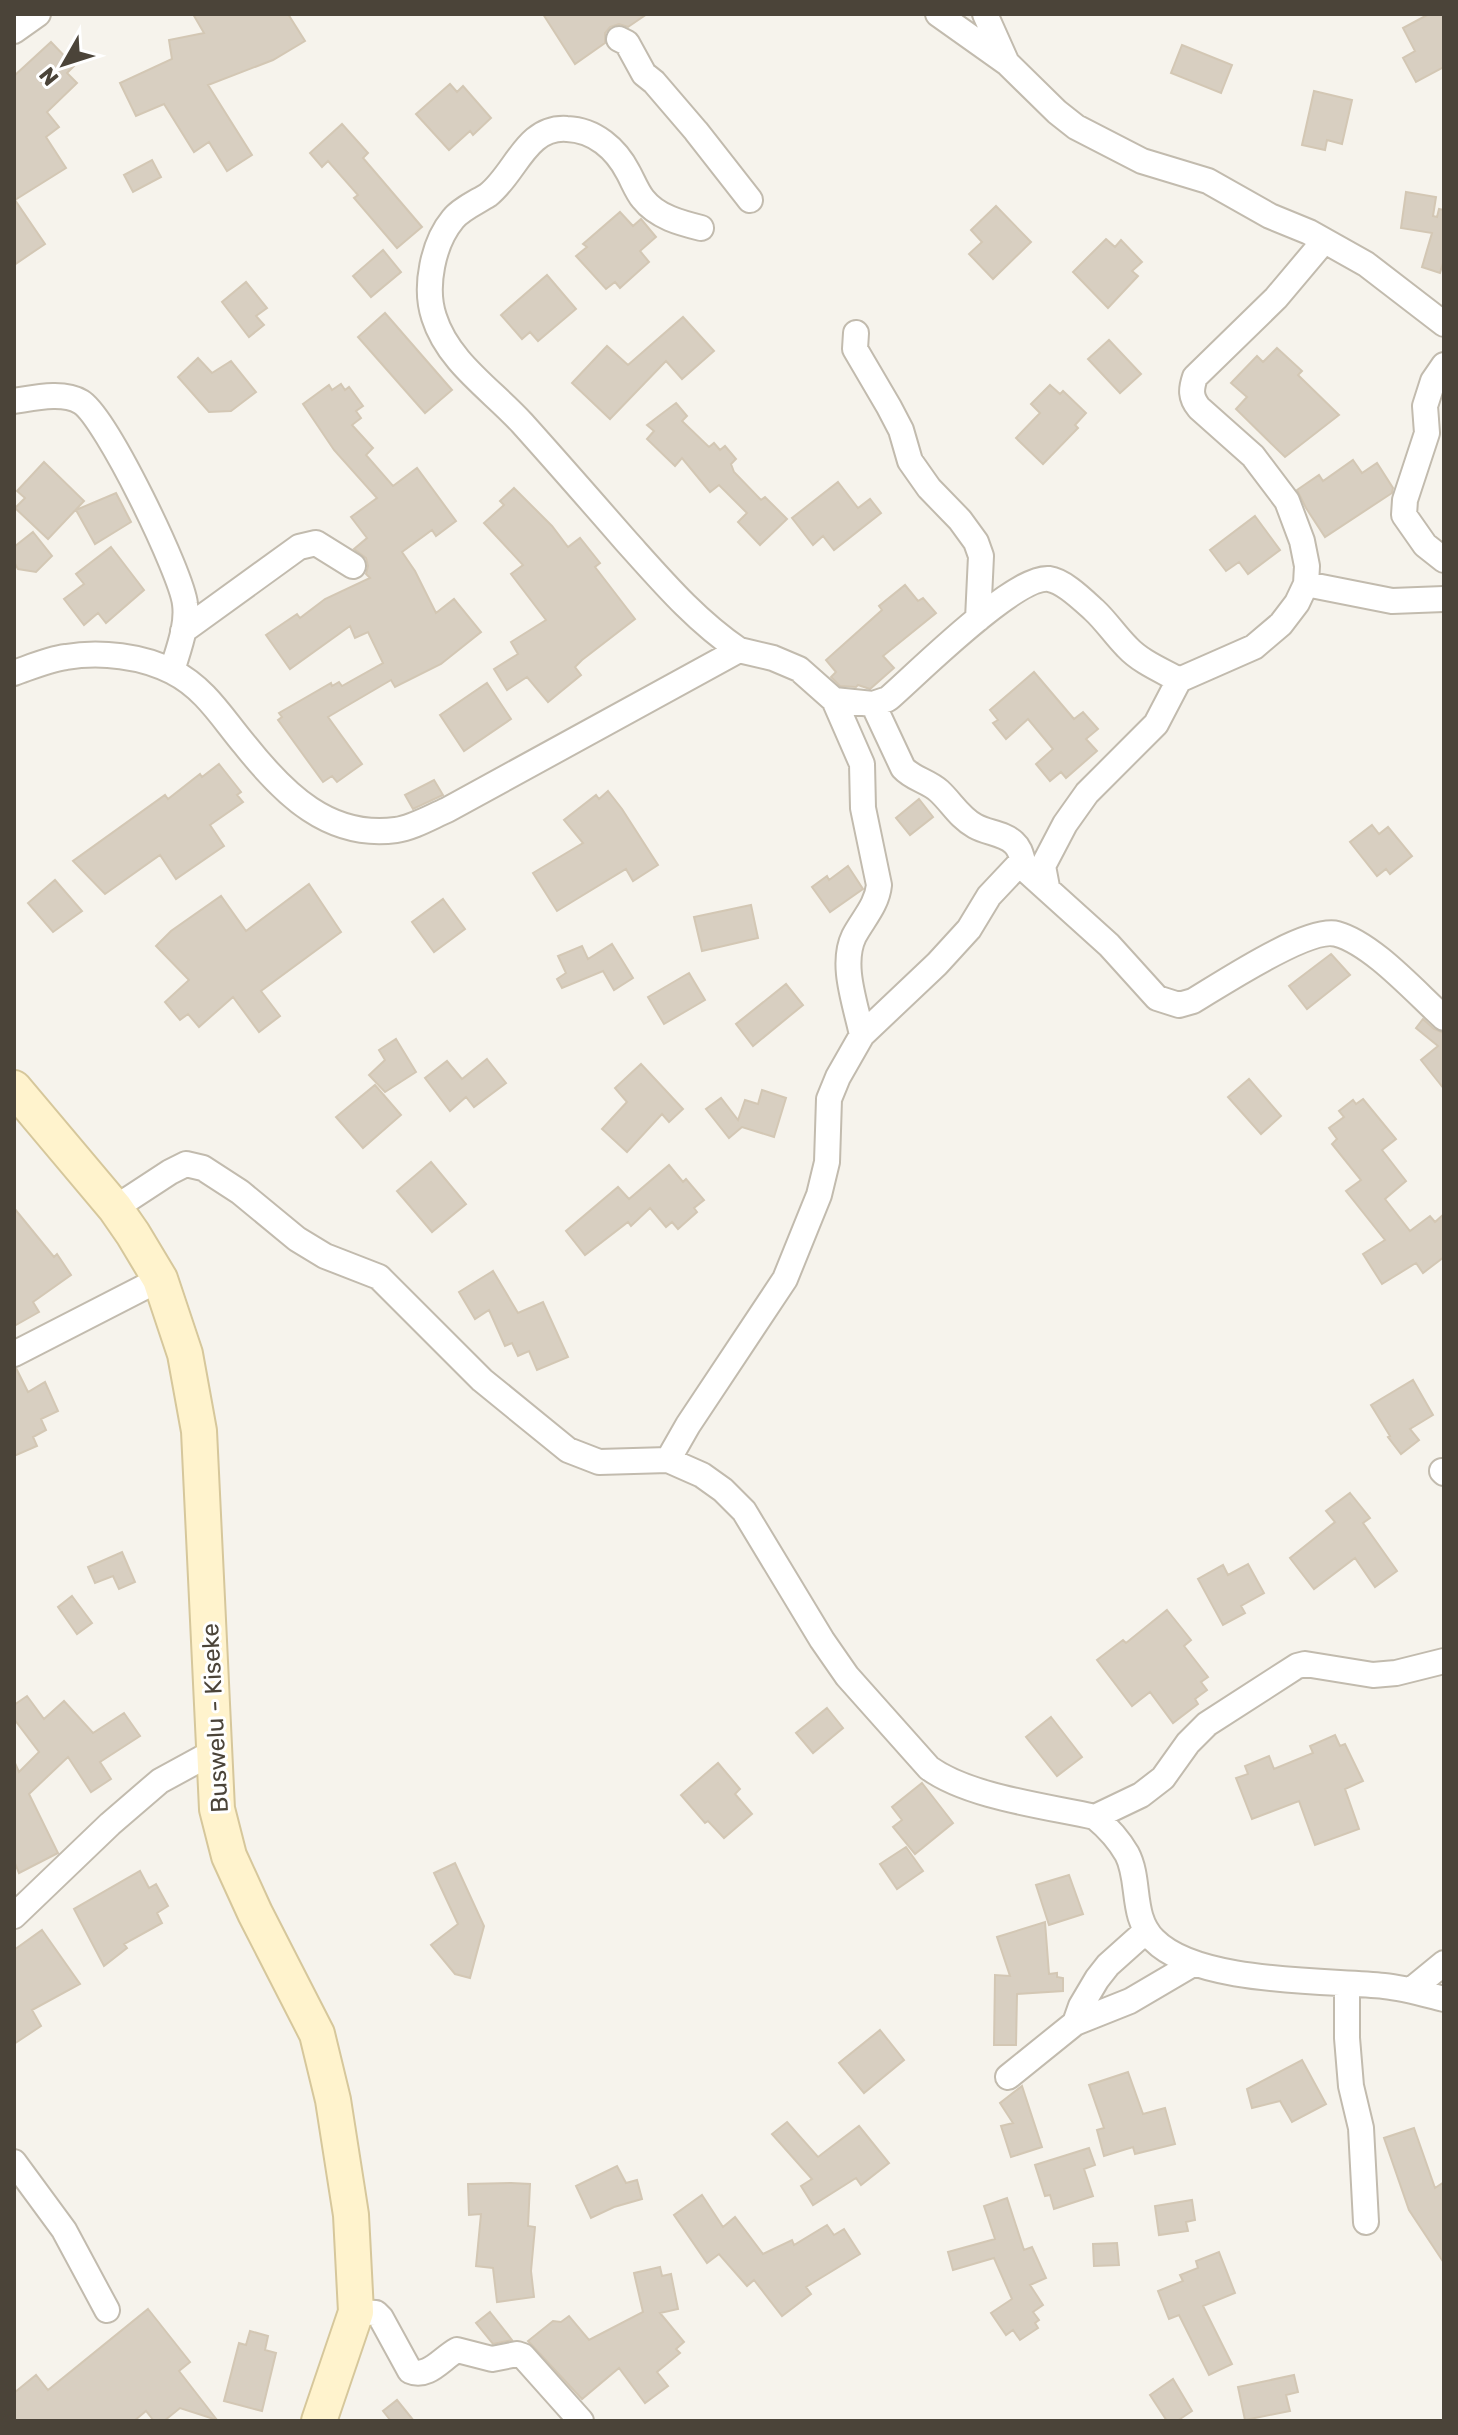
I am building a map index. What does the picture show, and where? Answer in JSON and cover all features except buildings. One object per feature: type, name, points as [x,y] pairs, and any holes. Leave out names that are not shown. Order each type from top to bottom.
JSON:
[{"type":"main road","name":"Buswelu - Kiseke","points":[[14,1088],[115,1208],[160,1279],[185,1354],[199,1431],[217,1809],[229,1856],[317,2034],[333,2100],[351,2215],[356,2312],[319,2421]]},
{"type":"street","points":[[14,31],[38,14]]},
{"type":"street","points":[[938,14],[1007,63],[1076,127],[1142,161],[1208,181],[1270,216],[1324,241],[1366,264],[1444,324]]},
{"type":"street","points":[[985,14],[1007,63]]},
{"type":"street","points":[[619,39],[627,43],[644,74],[696,131],[750,200]]},
{"type":"street","points":[[701,228],[659,214],[643,199],[611,146],[570,128],[540,133],[526,147],[497,188],[454,217],[445,232],[435,256],[430,286],[434,317],[448,345],[464,366],[519,419],[708,629],[739,650],[773,658],[799,669],[834,700],[862,764],[863,808],[879,885],[878,895],[853,938],[849,955],[850,977],[862,1035]]},
{"type":"street","points":[[1047,887],[1043,866],[1065,824],[1087,793],[1156,724],[1179,680],[1254,647],[1281,624],[1297,603],[1306,584],[1307,566],[1302,541],[1287,501],[1253,456],[1199,408],[1192,399],[1191,387],[1203,368],[1276,298],[1324,241]]},
{"type":"street","points":[[856,333],[855,349],[901,430],[910,461],[976,542],[981,556],[978,619]]},
{"type":"street","points":[[1444,365],[1433,381],[1425,406],[1427,433],[1405,500],[1404,515],[1425,545],[1444,560]]},
{"type":"street","points":[[14,401],[59,397],[75,399],[90,409],[113,442],[147,510],[185,604],[183,631],[172,671]]},
{"type":"street","points":[[183,631],[299,547],[316,543],[353,566]]},
{"type":"street","points":[[856,750],[876,710],[978,619],[1015,590],[1035,581],[1048,579],[1059,582],[1096,612],[1129,650],[1179,680]]},
{"type":"street","points":[[1306,584],[1392,601],[1444,599]]},
{"type":"street","points":[[14,673],[65,657],[98,655],[130,658],[172,671],[197,687],[245,746],[302,805],[336,825],[360,831],[398,830],[447,810],[739,650]]},
{"type":"street","points":[[834,700],[876,710]]},
{"type":"street","points":[[876,710],[903,768],[938,791],[958,814],[973,825],[1014,843],[1021,852],[1021,862],[1027,871],[1109,945],[1157,998],[1179,1005],[1193,1001],[1289,946],[1312,936],[1335,933],[1385,963],[1444,1018]]},
{"type":"street","points":[[668,1460],[785,1279],[819,1195],[827,1162],[829,1099],[862,1035],[937,964],[969,929],[989,896],[1021,862]]},
{"type":"street","points":[[115,1208],[186,1164],[203,1168],[240,1192],[297,1239],[325,1256],[379,1277],[482,1380],[568,1450],[599,1462],[668,1460],[702,1475],[744,1511],[847,1676],[929,1768],[944,1779],[966,1787],[1095,1817],[1107,1827],[1128,1855],[1139,1917],[1146,1931],[1155,1942],[1179,1958],[1193,1964],[1255,1975],[1411,1990],[1444,1999]]},
{"type":"street","points":[[14,1354],[160,1279]]},
{"type":"street","points":[[1095,1817],[1141,1795],[1163,1778],[1188,1743],[1207,1724],[1297,1666],[1305,1664],[1373,1675],[1396,1673],[1444,1661]]},
{"type":"street","points":[[14,1916],[160,1781],[215,1751]]},
{"type":"street","points":[[1075,2023],[1097,1979],[1146,1931]]},
{"type":"street","points":[[1411,1990],[1444,1963]]},
{"type":"street","points":[[1008,2077],[1075,2023],[1130,2001],[1193,1964]]},
{"type":"street","points":[[1347,1985],[1347,2038],[1351,2086],[1361,2128],[1366,2222]]},
{"type":"street","points":[[14,2162],[64,2230],[107,2310]]},
{"type":"street","points":[[356,2312],[376,2313],[381,2318],[410,2371],[417,2374],[425,2373],[457,2350],[492,2359],[517,2354],[523,2356],[581,2421]]}]
